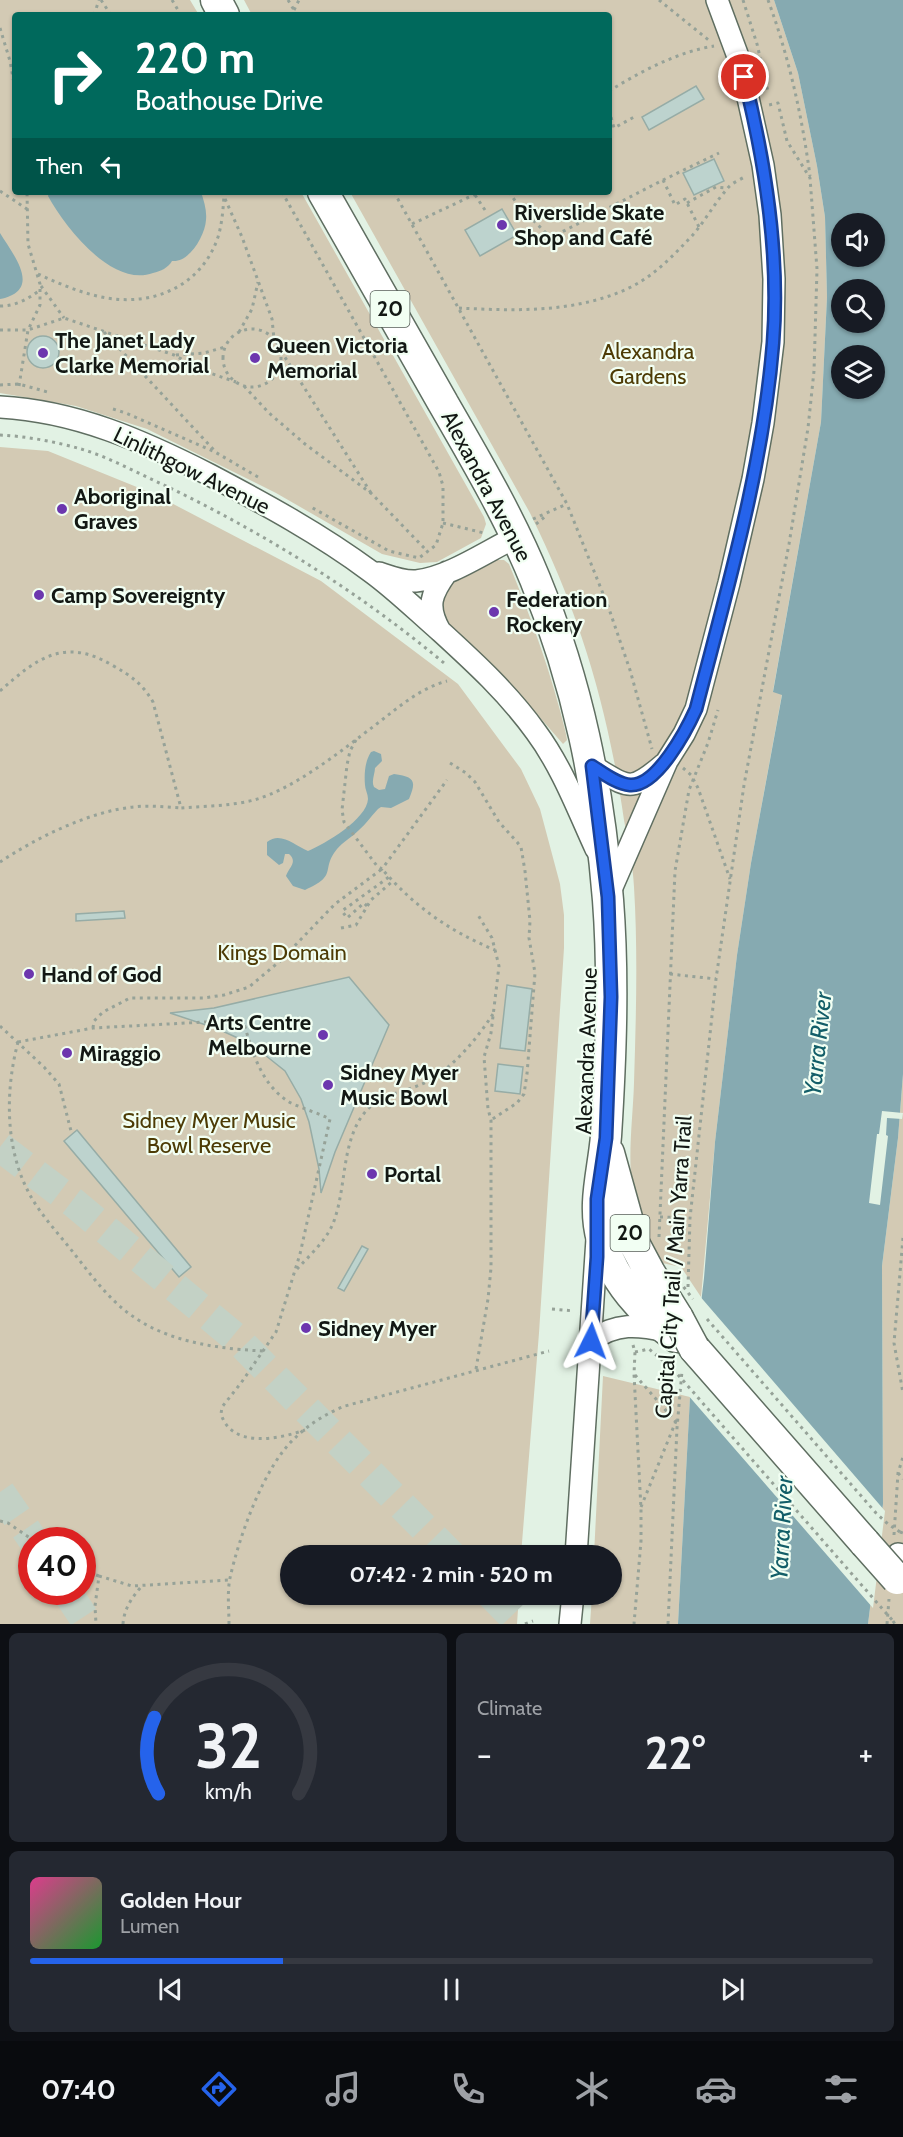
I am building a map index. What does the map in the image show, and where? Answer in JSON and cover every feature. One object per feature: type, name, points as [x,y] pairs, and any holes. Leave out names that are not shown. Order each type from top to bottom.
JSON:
[{"type":"highway","name":"Alexandra Avenue","points":[[325,195],[516,528],[565,664],[584,729],[592,766],[608,897],[611,997],[606,1138],[597,1207]]},
{"type":"highway","name":"20","points":[[606,1138],[634,1244],[650,1273],[686,1327],[900,1569]]},
{"type":"highway","name":"20","points":[[597,1207],[601,1239],[615,1273],[648,1313],[686,1327]]},
{"type":"street","points":[[608,897],[668,760],[696,709],[753,479],[763,423],[773,342],[774,279],[770,215],[763,165],[740,62],[717,0]]},
{"type":"street","name":"Linlithgow Avenue","points":[[0,407],[47,412],[118,432],[250,496],[306,528],[370,570],[502,689],[538,734],[556,763],[604,864]]},
{"type":"street","name":"Linlithgow Avenue","points":[[370,570],[405,581],[417,581],[447,572],[516,528]]},
{"type":"street","points":[[440,632],[432,613],[431,601],[437,586],[447,572]]},
{"type":"street","points":[[592,766],[619,782],[633,785],[644,781],[668,760]]},
{"type":"street","name":"Alexandra Avenue","points":[[577,1545],[597,1257],[597,1207]]},
{"type":"street","points":[[591,1341],[603,1333],[630,1325],[686,1327]]},
{"type":"street","points":[[570,1624],[572,1605]]},
{"type":"path","points":[[288,0],[294,10]]},
{"type":"path","points":[[294,10],[299,0]]},
{"type":"path","points":[[612,90],[660,64],[702,48],[715,46],[659,0]]},
{"type":"path","name":"Capital City Trail / Main Yarra Trail","points":[[668,1624],[677,1428],[686,1327],[690,1218],[716,979],[744,785],[789,544],[811,405],[817,321],[817,269],[810,178],[792,80],[779,30],[768,0]]},
{"type":"path","points":[[0,28],[12,72]]},
{"type":"path","points":[[752,109],[778,103],[787,141],[810,178]]},
{"type":"path","points":[[612,121],[614,128],[636,116]]},
{"type":"path","points":[[511,195],[518,205],[552,237],[719,153]]},
{"type":"path","points":[[459,308],[534,309],[588,302],[615,294],[632,286],[669,259],[699,227],[727,188],[763,165]]},
{"type":"path","points":[[663,180],[675,205],[685,200],[699,227]]},
{"type":"path","points":[[687,203],[716,188],[727,188]]},
{"type":"path","points":[[0,191],[27,209]]},
{"type":"path","points":[[19,384],[28,330],[40,304],[38,274],[28,244],[27,195]]},
{"type":"path","points":[[38,274],[76,290],[108,298],[134,300],[169,292],[188,282],[207,261],[218,237],[223,195]]},
{"type":"path","points":[[223,195],[272,319],[274,339]]},
{"type":"path","points":[[284,195],[439,472],[443,486],[443,523],[436,544],[419,558]]},
{"type":"path","points":[[396,195],[567,504],[608,606],[630,670],[650,746],[654,751],[685,769],[693,779],[730,880]]},
{"type":"path","points":[[412,224],[475,195],[485,210]]},
{"type":"path","points":[[239,333],[252,309],[258,280]]},
{"type":"path","points":[[40,285],[64,318],[174,355],[201,370],[244,386],[269,413],[305,444],[372,494],[427,551]]},
{"type":"path","points":[[0,306],[9,306],[27,300],[40,290]]},
{"type":"path","points":[[0,330],[28,330],[64,318]]},
{"type":"path","points":[[236,382],[225,366],[224,356],[231,338],[248,329],[267,333],[274,339],[372,494]]},
{"type":"path","points":[[102,331],[215,452]]},
{"type":"path","points":[[174,355],[204,353],[226,347]]},
{"type":"path","points":[[244,386],[262,385],[277,374],[281,365],[279,347]]},
{"type":"path","points":[[0,435],[81,449],[225,514],[336,582],[408,633],[447,666]]},
{"type":"path","points":[[443,523],[484,532],[516,528],[567,504]]},
{"type":"path","points":[[0,691],[27,667],[56,654],[72,651],[109,663],[129,675],[144,687],[153,702],[181,808]]},
{"type":"path","points":[[0,862],[30,844],[82,819],[134,807],[181,808],[254,800],[311,771],[413,695],[447,681]]},
{"type":"path","points":[[357,738],[350,751],[344,784],[342,810],[344,822],[377,866],[430,916],[495,950]]},
{"type":"path","points":[[450,763],[475,782],[499,822],[518,842],[525,871],[530,921],[529,938],[535,973],[527,1074],[524,1094],[518,1103],[491,1120]]},
{"type":"path","points":[[659,1240],[675,871],[688,795],[693,779]]},
{"type":"path","points":[[93,1029],[94,1021],[103,1012],[130,999],[203,998],[224,995],[249,987],[275,966],[335,904],[382,869],[447,780]]},
{"type":"path","points":[[367,906],[364,903],[347,918],[342,911],[389,877]]},
{"type":"path","points":[[341,928],[356,925],[371,900],[393,881]]},
{"type":"path","points":[[476,1369],[489,1299],[491,1268],[491,1120],[484,1057],[491,1034],[499,983],[499,966],[492,938],[478,915]]},
{"type":"path","points":[[670,974],[716,979]]},
{"type":"path","points":[[295,1272],[328,1234],[335,1219],[348,1152],[361,1117],[391,1093],[407,1090],[426,1082],[447,1066],[474,1041],[494,1012]]},
{"type":"path","points":[[18,1042],[93,1029],[243,1020],[256,1062],[271,1085],[290,1102],[330,1119],[295,1272],[276,1332],[222,1407],[221,1414],[229,1428],[237,1433],[258,1439],[288,1436],[305,1430]]},
{"type":"path","points":[[0,1026],[58,1084],[71,1131]]},
{"type":"path","points":[[18,1042],[8,1096],[11,1130],[18,1166],[36,1206],[95,1280],[119,1306],[135,1318],[169,1335],[230,1349],[263,1351]]},
{"type":"path","points":[[660,1217],[690,1218]]},
{"type":"path","points":[[903,1238],[894,1344],[903,1393]]},
{"type":"path","points":[[680,1281],[686,1327],[876,1513],[902,1533]]},
{"type":"path","points":[[552,1310],[576,1311]]},
{"type":"path","points":[[634,1624],[641,1509],[634,1374],[635,1352],[649,1349],[674,1369],[894,1623]]},
{"type":"path","points":[[229,1624],[230,1580],[260,1491],[283,1451],[305,1430],[332,1411],[345,1406],[549,1350]]},
{"type":"path","points":[[634,1374],[676,1422],[677,1428]]},
{"type":"path","points":[[641,1509],[678,1415]]},
{"type":"path","points":[[898,1473],[903,1479]]},
{"type":"path","points":[[0,1521],[18,1530]]},
{"type":"path","points":[[96,1575],[132,1586],[230,1580]]},
{"type":"path","points":[[96,1624],[95,1606],[99,1576]]},
{"type":"path","points":[[123,1624],[130,1602],[143,1584]]},
{"type":"path","points":[[525,1624],[532,1621]]},
{"type":"green space","points":[[0,0],[190,0],[197,12],[12,12],[12,195],[303,195],[486,524],[481,538],[437,562],[420,563],[382,554],[276,493],[147,429],[76,406],[0,393]]},
{"type":"green space","name":"Alexandra Gardens","points":[[244,0],[774,0],[798,73],[825,217],[827,297],[821,422],[773,691],[782,694],[751,863],[737,955],[715,1142],[701,1297],[681,1267],[662,1263],[644,1229],[633,1192],[630,1151],[634,1083],[636,960],[633,879],[610,739],[590,662],[564,588],[530,513],[352,195],[612,195],[612,12],[250,12]]},
{"type":"green space","name":"Kings Domain","points":[[0,447],[48,451],[154,494],[321,581],[458,684],[521,769],[540,809],[560,884],[564,915],[564,948],[539,1333],[522,1545],[280,1545],[280,1605],[518,1605],[517,1624],[0,1624]]},
{"type":"green space","points":[[495,560],[504,560],[509,564],[533,627],[560,712],[567,740],[563,744],[509,682],[449,625],[443,612],[442,601],[446,591],[453,583],[462,576]]},
{"type":"green space","points":[[903,1074],[903,1624],[868,1624],[883,1504],[882,1266],[898,1138]]},
{"type":"green space","points":[[603,1376],[690,1397],[678,1624],[590,1624],[591,1605],[622,1605],[622,1545],[595,1545]]},
{"type":"water","name":"Yarra River","points":[[774,0],[903,0],[903,1074],[898,1138],[882,1266],[883,1504],[868,1624],[678,1624],[690,1397],[704,1278],[715,1142],[737,955],[751,863],[782,695],[773,692],[821,422],[827,297],[825,217],[798,73]]},
{"type":"water","points":[[202,195],[206,213],[205,226],[199,241],[184,258],[172,261],[159,271],[137,275],[122,272],[92,252],[66,223],[48,196]]},
{"type":"water","points":[[0,233],[17,262],[23,280],[20,288],[13,295],[0,299]]},
{"type":"water","points":[[371,752],[381,754],[382,761],[375,768],[374,787],[379,790],[385,789],[389,776],[394,774],[406,776],[412,780],[413,784],[409,799],[391,808],[378,809],[362,828],[337,849],[332,856],[326,876],[322,880],[305,890],[293,886],[286,876],[293,862],[292,857],[285,854],[283,863],[279,865],[267,855],[267,842],[277,838],[288,840],[308,851],[344,830],[361,815],[366,807],[368,799],[365,787],[365,768]]},
{"type":"pier","points":[[882,1111],[903,1113],[902,1119],[887,1118],[886,1135],[888,1136],[880,1205],[869,1203]]},
{"type":"pier","points":[[698,1294],[885,1511],[873,1608],[687,1394]]},
{"type":"building","points":[[696,86],[704,99],[649,130],[642,117]]},
{"type":"building","points":[[714,159],[724,181],[694,195],[683,173]]},
{"type":"building","points":[[502,209],[517,235],[480,256],[465,230]]},
{"type":"building","name":"The Janet Lady Clarke Memorial","points":[[43,336],[54,341],[59,352],[54,363],[43,368],[32,363],[27,352],[32,341]]},
{"type":"building","points":[[124,911],[125,918],[76,921],[76,914]]},
{"type":"building","name":"Sidney Myer Music Bowl","points":[[349,977],[389,1025],[335,1152],[321,1193],[319,1169],[309,1122],[301,1099],[285,1071],[260,1051],[240,1039],[170,1013],[214,1008]]},
{"type":"building","points":[[507,985],[532,989],[525,1051],[500,1048]]},
{"type":"building","points":[[498,1064],[523,1067],[520,1094],[495,1091]]},
{"type":"building","points":[[77,1130],[191,1267],[179,1277],[64,1141]]},
{"type":"building","points":[[362,1246],[368,1249],[344,1291],[338,1288]]},
{"type":"tunnel","points":[[0,1147],[74,1203],[236,1338],[441,1545]]},
{"type":"tunnel","points":[[0,1492],[24,1527]]},
{"type":"tunnel","points":[[76,1605],[88,1624]]},
{"type":"tunnel","points":[[502,1605],[520,1624]]},
{"type":"place","name":"Riverslide Skate Shop and Café","points":[[502,225]]},
{"type":"place","name":"The Janet Lady Clarke Memorial","points":[[43,353]]},
{"type":"place","name":"Queen Victoria Memorial","points":[[255,358]]},
{"type":"place","name":"Aboriginal Graves","points":[[62,509]]},
{"type":"place","name":"Camp Sovereignty","points":[[39,595]]},
{"type":"place","name":"Federation Rockery","points":[[494,612]]},
{"type":"place","name":"Hand of God","points":[[29,974]]},
{"type":"place","name":"Arts Centre Melbourne","points":[[323,1035]]},
{"type":"place","name":"Miraggio","points":[[67,1053]]},
{"type":"place","name":"Sidney Myer Music Bowl","points":[[328,1085]]},
{"type":"place","name":"Portal","points":[[372,1174]]},
{"type":"place","name":"Sidney Myer","points":[[306,1328]]},
{"type":"route","points":[[591,1341],[597,1257],[597,1199],[606,1138],[611,997],[608,897],[592,766],[619,782],[630,785],[639,784],[667,761],[684,734],[696,709],[753,479],[763,423],[773,342],[774,279],[770,215],[763,165],[744,77]]},
{"type":"park label","name":"Sidney Myer Music Bowl Reserve","points":[[209,1132]]}]
